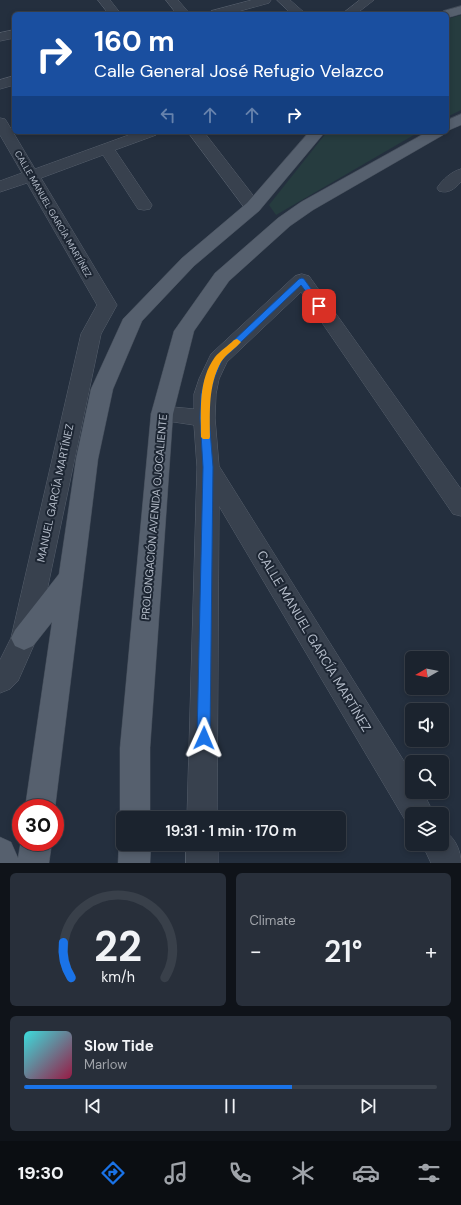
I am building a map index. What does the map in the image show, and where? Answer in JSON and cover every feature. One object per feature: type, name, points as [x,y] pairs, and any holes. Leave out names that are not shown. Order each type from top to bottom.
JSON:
[{"type":"main road","points":[[449,13],[461,10]]},
{"type":"main road","points":[[449,126],[461,118]]},
{"type":"main road","points":[[41,799],[87,459],[102,389],[133,319],[188,262],[252,207],[315,134]]},
{"type":"main road","name":"PROLONGACIÓN AVENIDA OJOCALIENTE","points":[[135,811],[136,748],[162,414],[184,331],[222,277],[284,222],[307,206],[435,134]]},
{"type":"main road","points":[[24,638],[71,578]]},
{"type":"main road","points":[[33,863],[35,851]]},
{"type":"main road","points":[[134,851],[134,863]]},
{"type":"main road","points":[[0,853],[4,863]]},
{"type":"street","points":[[104,0],[113,12]]},
{"type":"street","points":[[172,0],[182,12]]},
{"type":"street","points":[[222,12],[265,0]]},
{"type":"street","points":[[283,0],[298,12]]},
{"type":"street","points":[[351,12],[368,0]]},
{"type":"street","points":[[0,37],[12,34]]},
{"type":"street","points":[[0,84],[12,81]]},
{"type":"street","name":"CALLE MANUEL GARCÍA MARTÍNEZ","points":[[0,122],[30,176],[107,305]]},
{"type":"street","points":[[0,187],[145,134]]},
{"type":"street","points":[[197,134],[252,207]]},
{"type":"street","points":[[106,148],[144,205]]},
{"type":"street","points":[[453,188],[461,174]]},
{"type":"street","points":[[202,811],[208,467],[204,418],[209,379],[218,359],[302,280],[461,507]]},
{"type":"street","name":"MANUEL GARCÍA MARTÍNEZ","points":[[0,680],[8,672],[24,638],[91,334],[107,305]]},
{"type":"street","points":[[162,414],[204,418]]},
{"type":"street","name":"CALLE MANUEL GARCÍA MARTÍNEZ","points":[[208,467],[415,807]]},
{"type":"street","points":[[202,851],[202,863]]},
{"type":"street","points":[[442,851],[449,863]]},
{"type":"green space","points":[[461,15],[461,110],[449,116],[449,18]]},
{"type":"green space","points":[[325,134],[416,134],[276,215],[269,205]]},
{"type":"slow traffic","points":[[206,437],[204,418],[209,379],[218,359],[237,342]]},
{"type":"route","points":[[204,738],[208,467],[204,418],[209,379],[218,359],[302,280],[319,306]]}]
